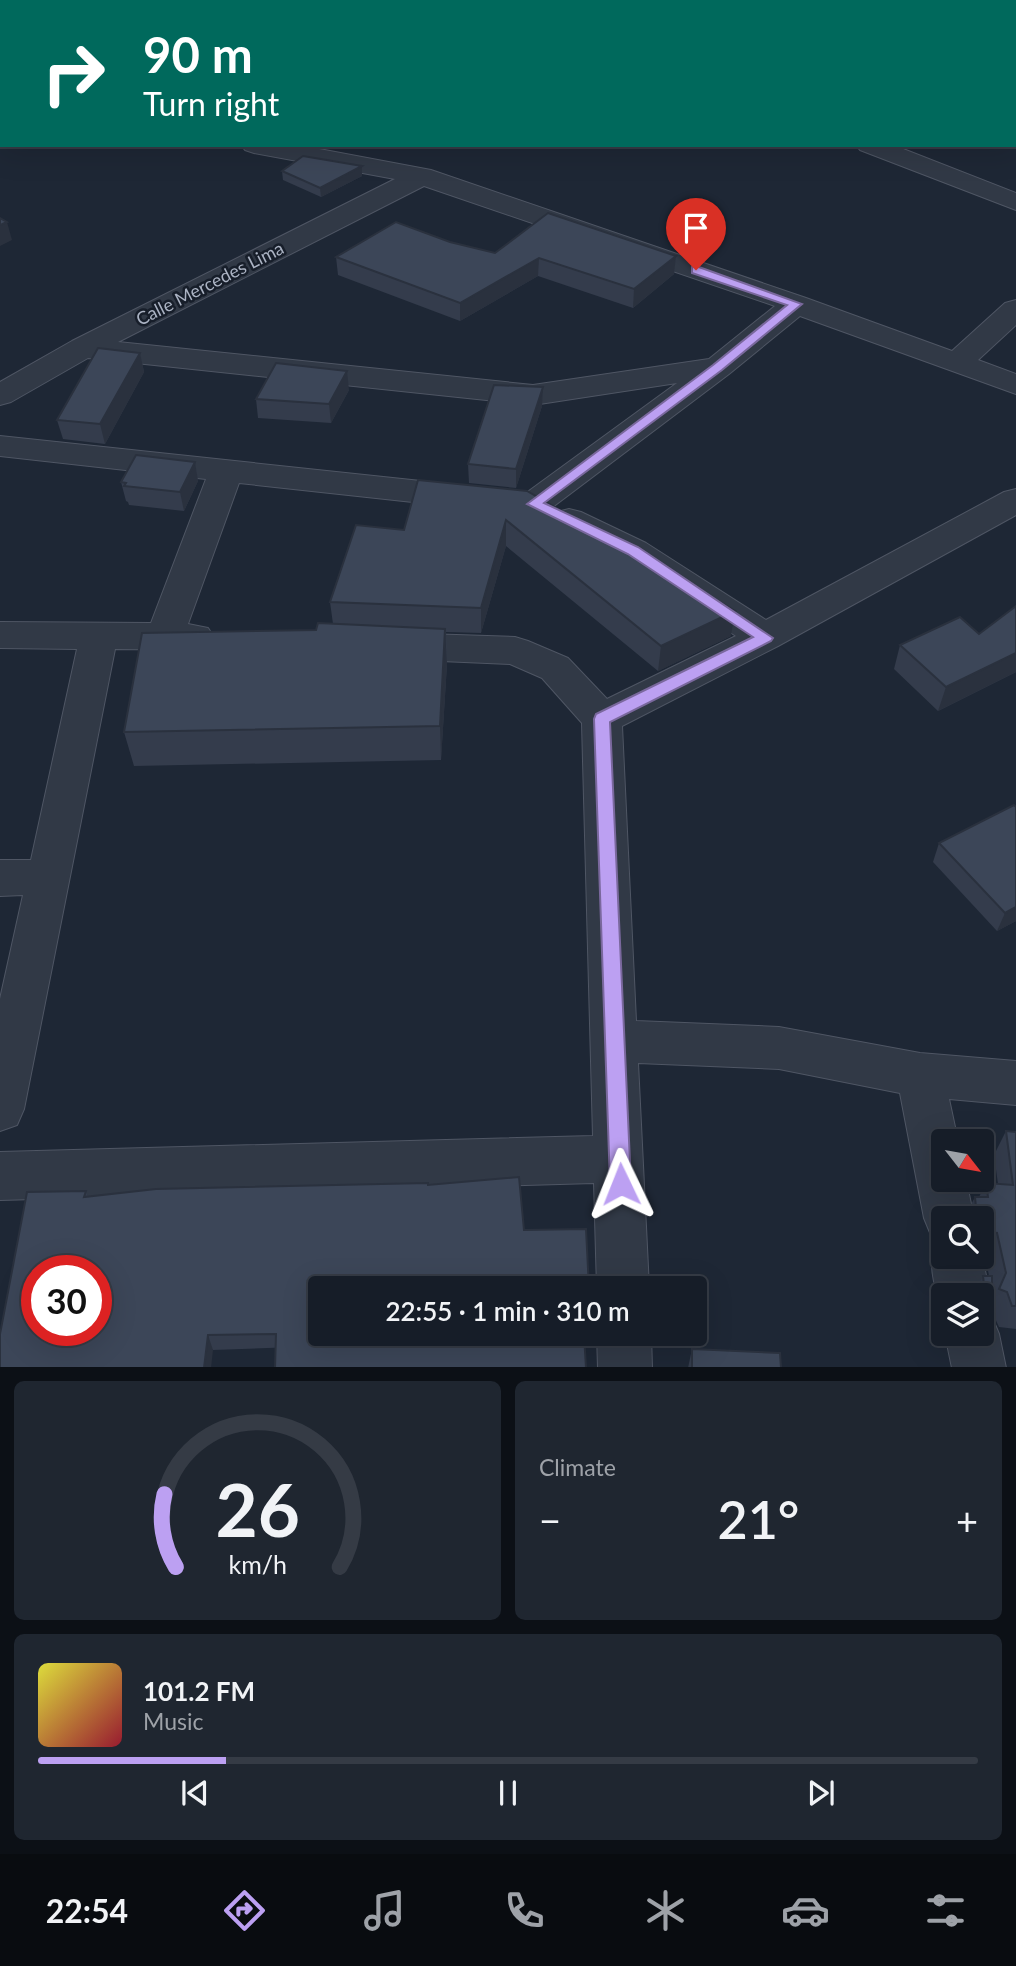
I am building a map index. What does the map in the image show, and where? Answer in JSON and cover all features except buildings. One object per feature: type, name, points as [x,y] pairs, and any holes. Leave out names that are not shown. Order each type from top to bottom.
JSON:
[{"type":"street","points":[[266,147],[422,176],[796,304],[1016,385]]},
{"type":"street","points":[[352,162],[381,147]]},
{"type":"street","points":[[874,147],[1016,202]]},
{"type":"street","name":"Calle Mercedes Lima","points":[[0,395],[83,348],[422,176]]},
{"type":"street","points":[[512,501],[718,367],[796,304]]},
{"type":"street","points":[[957,363],[1016,309]]},
{"type":"street","points":[[83,348],[533,395],[718,367]]},
{"type":"street","points":[[0,446],[512,501],[633,551],[765,638]]},
{"type":"street","points":[[165,636],[226,471]]},
{"type":"street","points":[[602,719],[765,638],[1016,500]]},
{"type":"street","points":[[0,1109],[99,634]]},
{"type":"street","points":[[0,635],[99,634],[235,639]]},
{"type":"street","points":[[361,644],[515,651],[555,668],[602,719],[623,1276]]},
{"type":"street","points":[[0,878],[48,877]]},
{"type":"street","points":[[613,1041],[779,1048],[920,1075],[1016,1083]]},
{"type":"street","points":[[920,1075],[947,1206]]},
{"type":"street","points":[[0,1176],[620,1158]]},
{"type":"street","points":[[624,1346],[625,1367]]},
{"type":"street","points":[[975,1346],[979,1367]]},
{"type":"route","points":[[621,1184],[613,1041],[602,719],[765,638],[633,551],[534,504],[718,367],[796,304],[696,270]]}]
